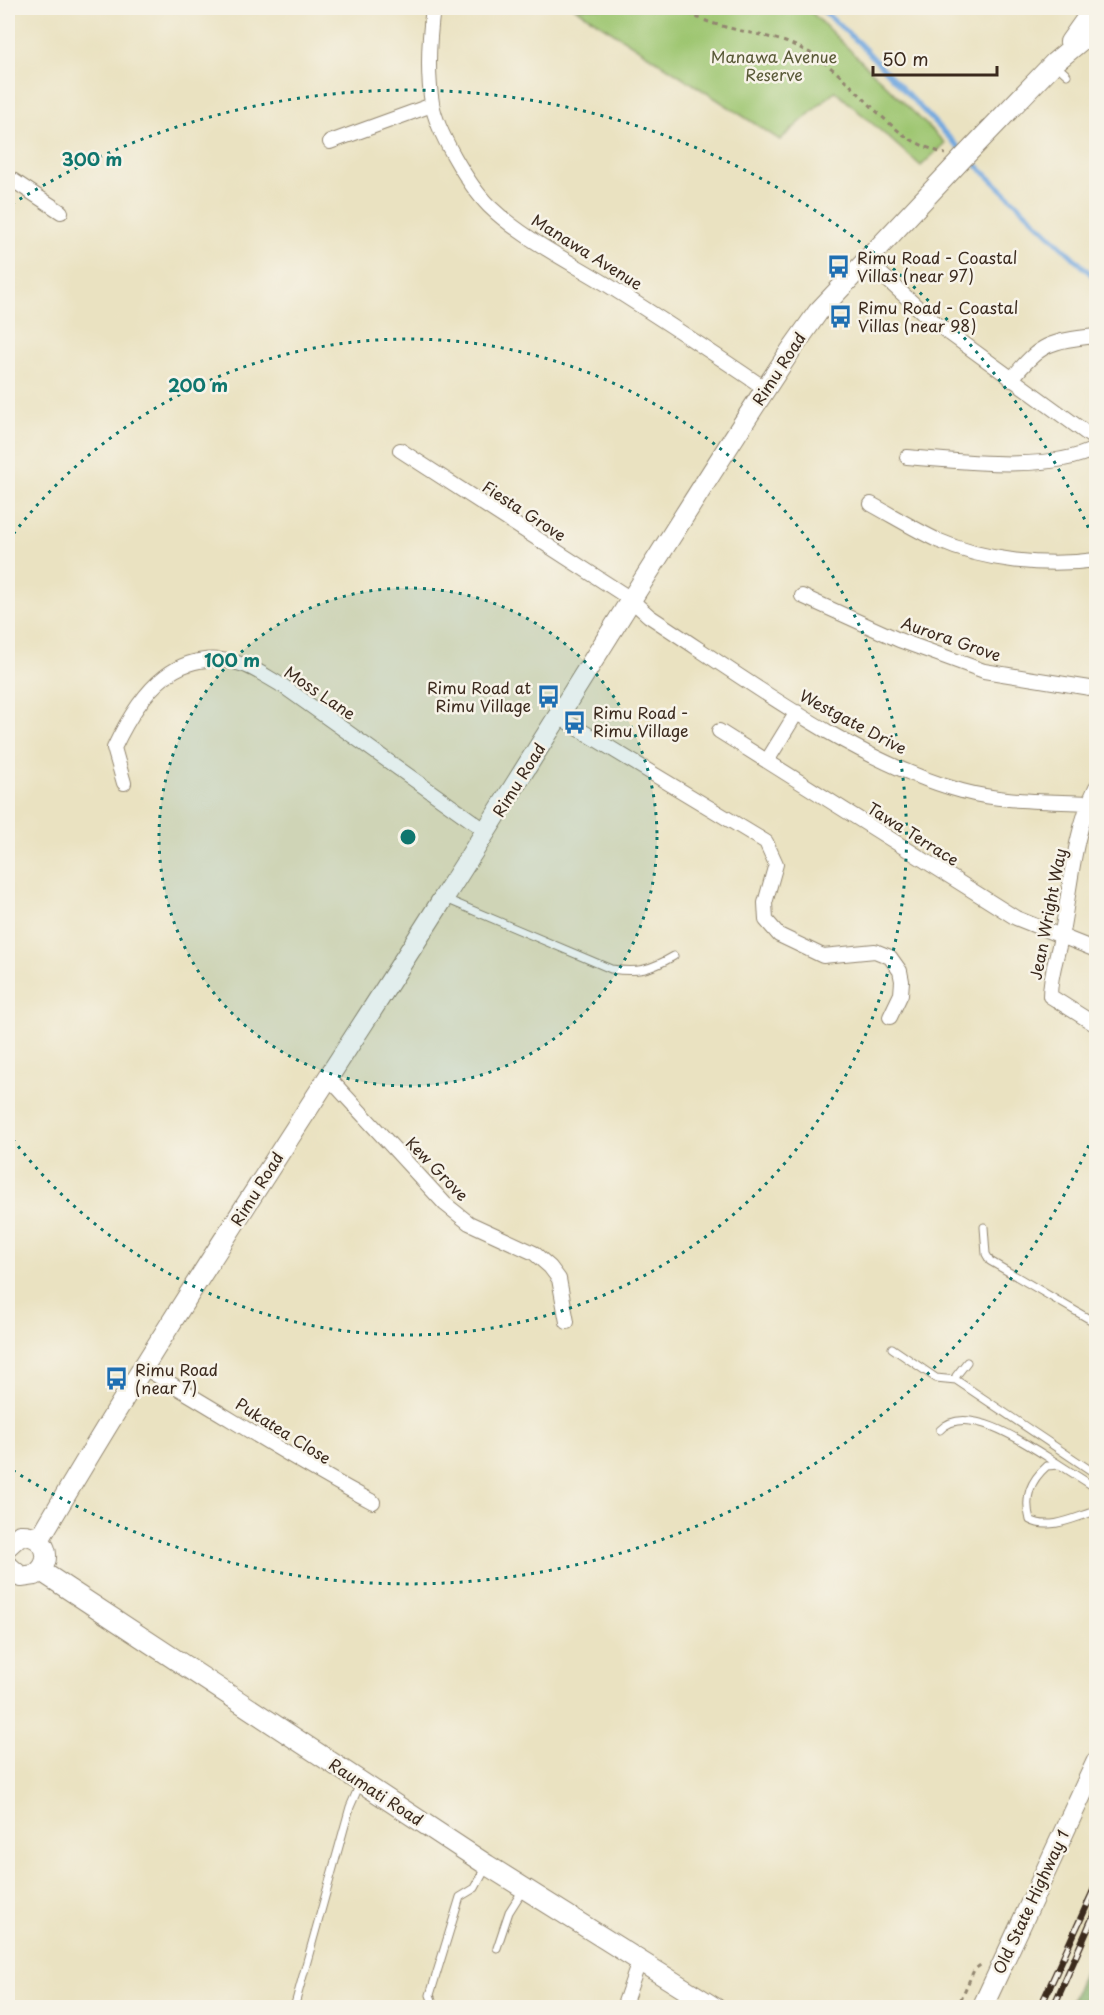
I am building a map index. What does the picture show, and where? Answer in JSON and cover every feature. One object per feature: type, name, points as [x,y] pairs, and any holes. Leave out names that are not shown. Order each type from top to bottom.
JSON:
[{"type":"main road","name":"Rimu Road","points":[[1061,69],[1094,8]]},
{"type":"main road","name":"Rimu Road","points":[[39,1540],[144,1368],[559,717],[629,598],[818,312],[961,160],[1061,69],[1096,28]]},
{"type":"main road","points":[[8,1546],[20,1535],[39,1540],[47,1555],[41,1571],[35,1575],[21,1577],[8,1566]]},
{"type":"main road","name":"Raumati Road","points":[[41,1571],[488,1865],[640,1959],[694,2002],[715,2007]]},
{"type":"main road","name":"Old State Highway 1","points":[[982,2007],[1096,1763]]},
{"type":"street","name":"Manawa Avenue","points":[[432,8],[430,31],[432,105],[454,157],[489,206],[526,234],[685,333],[766,389]]},
{"type":"street","points":[[330,142],[432,105]]},
{"type":"street","points":[[8,177],[61,212]]},
{"type":"street","points":[[867,261],[930,319],[1011,380],[1053,406],[1096,440]]},
{"type":"street","points":[[1011,380],[1028,358],[1049,344],[1096,336]]},
{"type":"street","points":[[907,457],[987,464],[1059,460],[1085,454],[1096,448]]},
{"type":"street","name":"Fiesta Grove","points":[[400,450],[629,598]]},
{"type":"street","points":[[871,504],[938,540],[989,556],[1054,562],[1096,560]]},
{"type":"street","name":"Aurora Grove","points":[[802,596],[899,640],[984,671],[1096,689]]},
{"type":"street","name":"Westgate Drive","points":[[629,598],[649,616],[797,712],[887,762],[962,791],[1032,801],[1088,803]]},
{"type":"street","name":"Moss Lane","points":[[124,783],[114,748],[128,718],[153,684],[192,662],[216,659],[248,666],[283,686],[486,831]]},
{"type":"street","points":[[767,761],[797,712]]},
{"type":"street","points":[[559,717],[766,842],[776,864],[765,903],[766,920],[779,935],[823,956],[875,951],[890,957],[900,971],[902,981],[901,994],[890,1017]]},
{"type":"street","name":"Tawa Terrace","points":[[719,731],[1016,918],[1096,950]]},
{"type":"street","name":"Jean Wright Way","points":[[1096,787],[1088,803],[1074,862],[1062,936],[1050,975],[1050,996],[1096,1026]]},
{"type":"street","name":"Kew Grove","points":[[329,1078],[445,1204],[469,1224],[534,1253],[550,1267],[559,1278],[567,1322]]},
{"type":"street","name":"Pukatea Close","points":[[144,1368],[265,1438],[307,1467],[373,1502]]},
{"type":"street","points":[[623,2007],[640,1959]]},
{"type":"lane","points":[[444,898],[611,969],[636,972],[656,967],[674,956]]},
{"type":"lane","points":[[984,1227],[986,1254],[990,1261],[1096,1323]]},
{"type":"lane","points":[[892,1348],[936,1378],[957,1380],[1096,1474]]},
{"type":"lane","points":[[957,1380],[956,1376],[967,1362]]},
{"type":"lane","points":[[940,1430],[944,1426],[963,1420],[986,1424],[1096,1488]]},
{"type":"lane","points":[[1060,1465],[1047,1466],[1031,1484],[1027,1510],[1030,1520],[1037,1524],[1064,1522],[1096,1511]]},
{"type":"lane","points":[[294,2007],[350,1807],[361,1782]]},
{"type":"lane","points":[[442,2007],[434,2005],[430,1995],[460,1897],[476,1887],[488,1865]]},
{"type":"lane","points":[[497,1948],[509,1912],[524,1888]]},
{"type":"path","points":[[681,8],[747,34],[798,47],[845,79],[899,131],[913,141],[961,160]]},
{"type":"path","points":[[957,2007],[974,1970]]},
{"type":"green space","name":"Manawa Avenue Reserve","points":[[575,8],[807,8],[945,143],[921,166],[835,91],[780,140]]},
{"type":"green space","points":[[1096,1942],[1096,2007],[1069,2007]]},
{"type":"waterway","points":[[820,8],[859,43],[963,152]]},
{"type":"waterway","points":[[969,158],[1096,279]]},
{"type":"railway","points":[[1040,2008],[1096,1885]]},
{"type":"railway","points":[[1053,2008],[1096,1910]]},
{"type":"place","name":"Rimu Road - Coastal Villas (near 97)","points":[[839,267]]},
{"type":"place","name":"Rimu Road - Coastal Villas (near 98)","points":[[840,317]]},
{"type":"place","name":"Rimu Road at Rimu Village","points":[[549,697]]},
{"type":"place","name":"Rimu Road - Rimu Village","points":[[575,722]]},
{"type":"place","name":"Rimu Road (near 7)","points":[[117,1379]]}]
